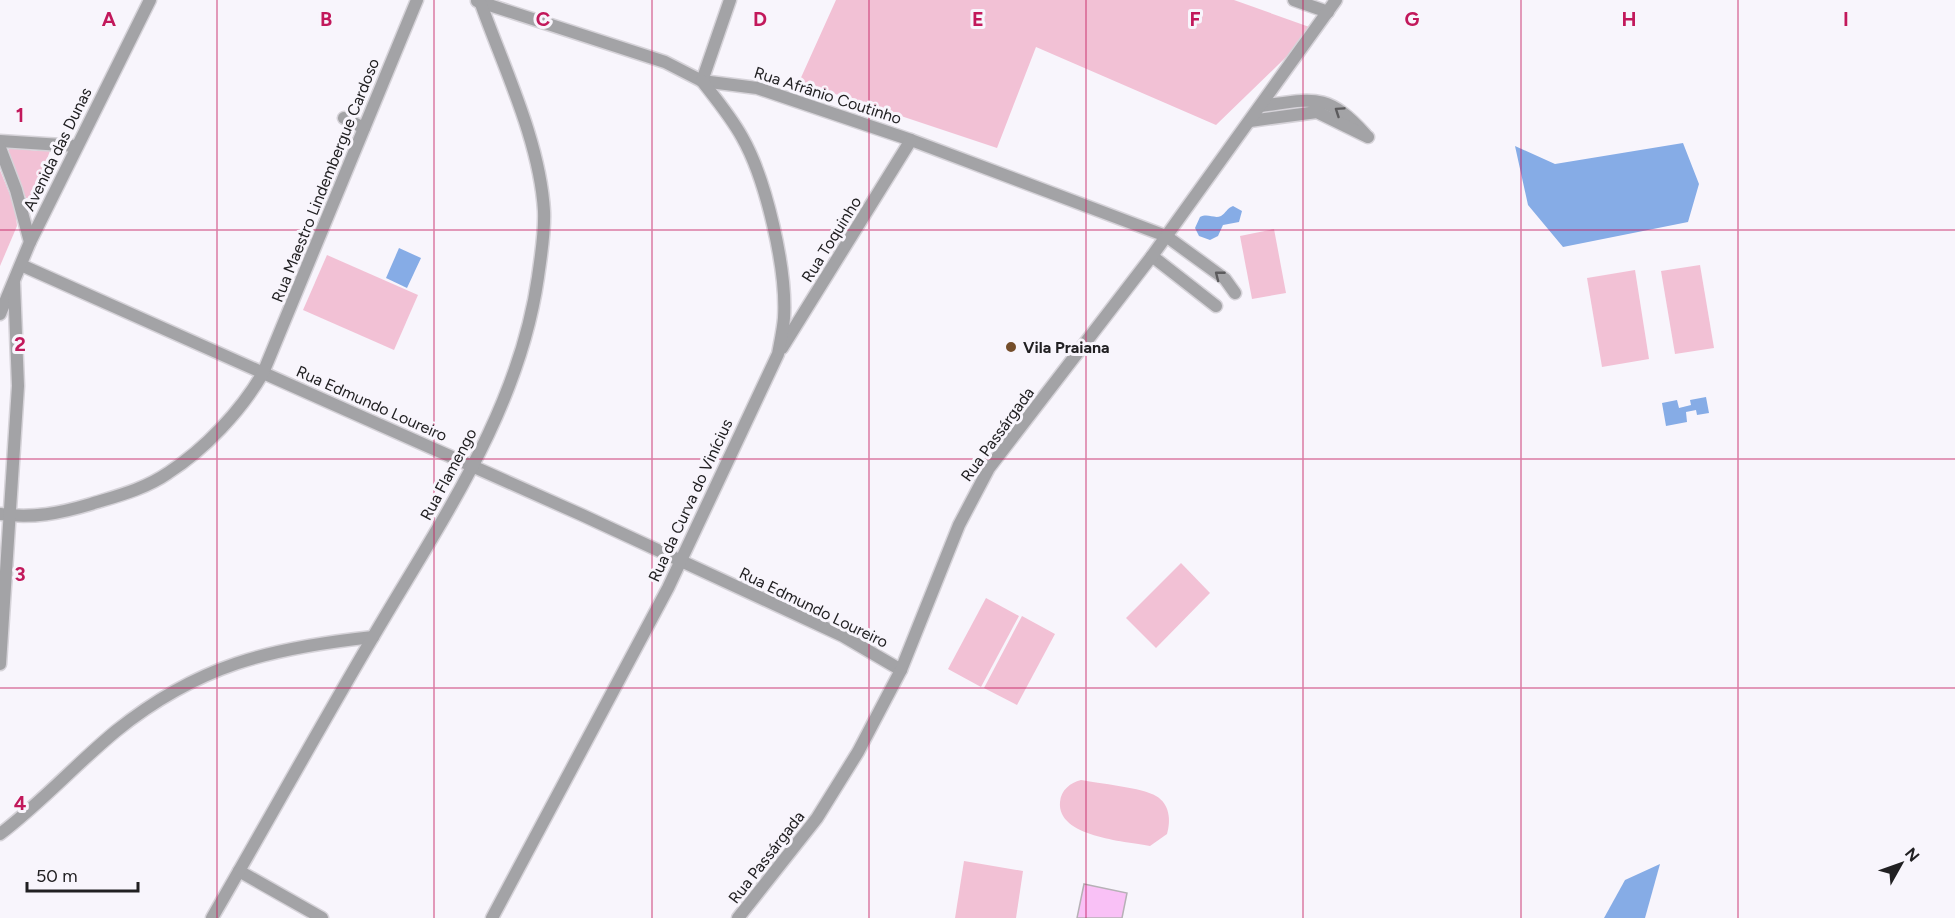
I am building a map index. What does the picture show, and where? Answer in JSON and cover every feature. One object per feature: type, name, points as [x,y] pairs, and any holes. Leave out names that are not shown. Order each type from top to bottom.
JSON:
[{"type":"street","name":"Avenida das Dunas","points":[[0,314],[30,242],[150,0]]},
{"type":"street","name":"Rua Maestro Lindembergue Cardoso","points":[[5,515],[36,516],[72,509],[131,492],[168,474],[201,447],[236,410],[263,373],[417,0]]},
{"type":"street","points":[[702,81],[730,0]]},
{"type":"street","points":[[1294,0],[1328,12]]},
{"type":"street","name":"Rua Passárgada","points":[[738,918],[764,888],[835,793],[901,670],[959,525],[979,483],[1006,444],[1152,256],[1336,0]]},
{"type":"street","name":"Rua Afrânio Coutinho","points":[[478,2],[549,22],[654,59],[702,81],[757,88],[911,140],[1166,237],[1225,279],[1234,293]]},
{"type":"street","name":"Rua Flamengo","points":[[212,918],[474,466],[517,370],[528,332],[543,246],[544,212],[540,178],[533,148],[478,2]]},
{"type":"street","name":"Rua da Curva do Vinícius","points":[[492,918],[680,561],[778,354],[784,317],[782,291],[777,249],[764,191],[743,138],[702,81]]},
{"type":"street","points":[[1250,121],[1317,112],[1368,137],[1352,120],[1325,101],[1304,100],[1261,106]]},
{"type":"street","points":[[344,118],[364,128]]},
{"type":"street","name":"Rua Toquinho","points":[[778,354],[911,140]]},
{"type":"street","points":[[0,141],[76,146]]},
{"type":"street","points":[[0,148],[16,190],[30,242]]},
{"type":"street","points":[[1152,256],[1216,306]]},
{"type":"street","name":"Rua Edmundo Loureiro","points":[[21,264],[474,466],[843,636],[901,670]]},
{"type":"street","points":[[0,664],[5,515],[18,386],[14,283]]},
{"type":"street","points":[[0,834],[28,813],[115,732],[183,686],[210,672],[274,651],[373,637]]},
{"type":"street","points":[[239,871],[322,918]]},
{"type":"shaded area","points":[[836,0],[1234,0],[1315,29],[1216,125],[1036,47],[997,148],[799,82]]},
{"type":"shaded area","points":[[10,147],[37,151],[47,148],[50,151],[32,198],[26,198],[7,153]]},
{"type":"shaded area","points":[[0,170],[15,207],[17,226],[0,266]]},
{"type":"shaded area","points":[[1274,229],[1286,293],[1252,299],[1240,236]]},
{"type":"shaded area","points":[[327,255],[418,295],[394,350],[303,310]]},
{"type":"shaded area","points":[[1700,265],[1714,348],[1675,354],[1661,271]]},
{"type":"shaded area","points":[[1635,270],[1649,359],[1602,367],[1587,278]]},
{"type":"shaded area","points":[[1181,563],[1210,593],[1156,648],[1126,618]]},
{"type":"shaded area","points":[[986,598],[1019,616],[981,687],[948,669]]},
{"type":"shaded area","points":[[1022,616],[1055,634],[1017,705],[984,688]]},
{"type":"shaded area","points":[[1081,780],[1131,788],[1150,793],[1161,799],[1168,813],[1167,834],[1150,846],[1109,839],[1080,830],[1069,823],[1062,814],[1060,802],[1067,788]]},
{"type":"shaded area","points":[[964,861],[1023,871],[1016,918],[955,918]]},
{"type":"water","points":[[1683,143],[1699,184],[1688,222],[1563,247],[1528,205],[1515,146],[1555,164]]},
{"type":"water","points":[[1233,206],[1242,211],[1239,222],[1223,225],[1218,236],[1210,240],[1199,236],[1195,228],[1200,217],[1221,216]]},
{"type":"water","points":[[399,248],[421,258],[407,288],[386,278]]},
{"type":"water","points":[[1706,397],[1709,413],[1697,415],[1696,410],[1686,412],[1687,422],[1666,426],[1662,403],[1677,400],[1679,408],[1691,405],[1690,400]]},
{"type":"water","points":[[1660,864],[1645,918],[1604,918],[1625,880]]},
{"type":"building","points":[[1084,884],[1127,893],[1122,918],[1077,918]]},
{"type":"place","name":"Vila Praiana","points":[[1011,347]]}]
